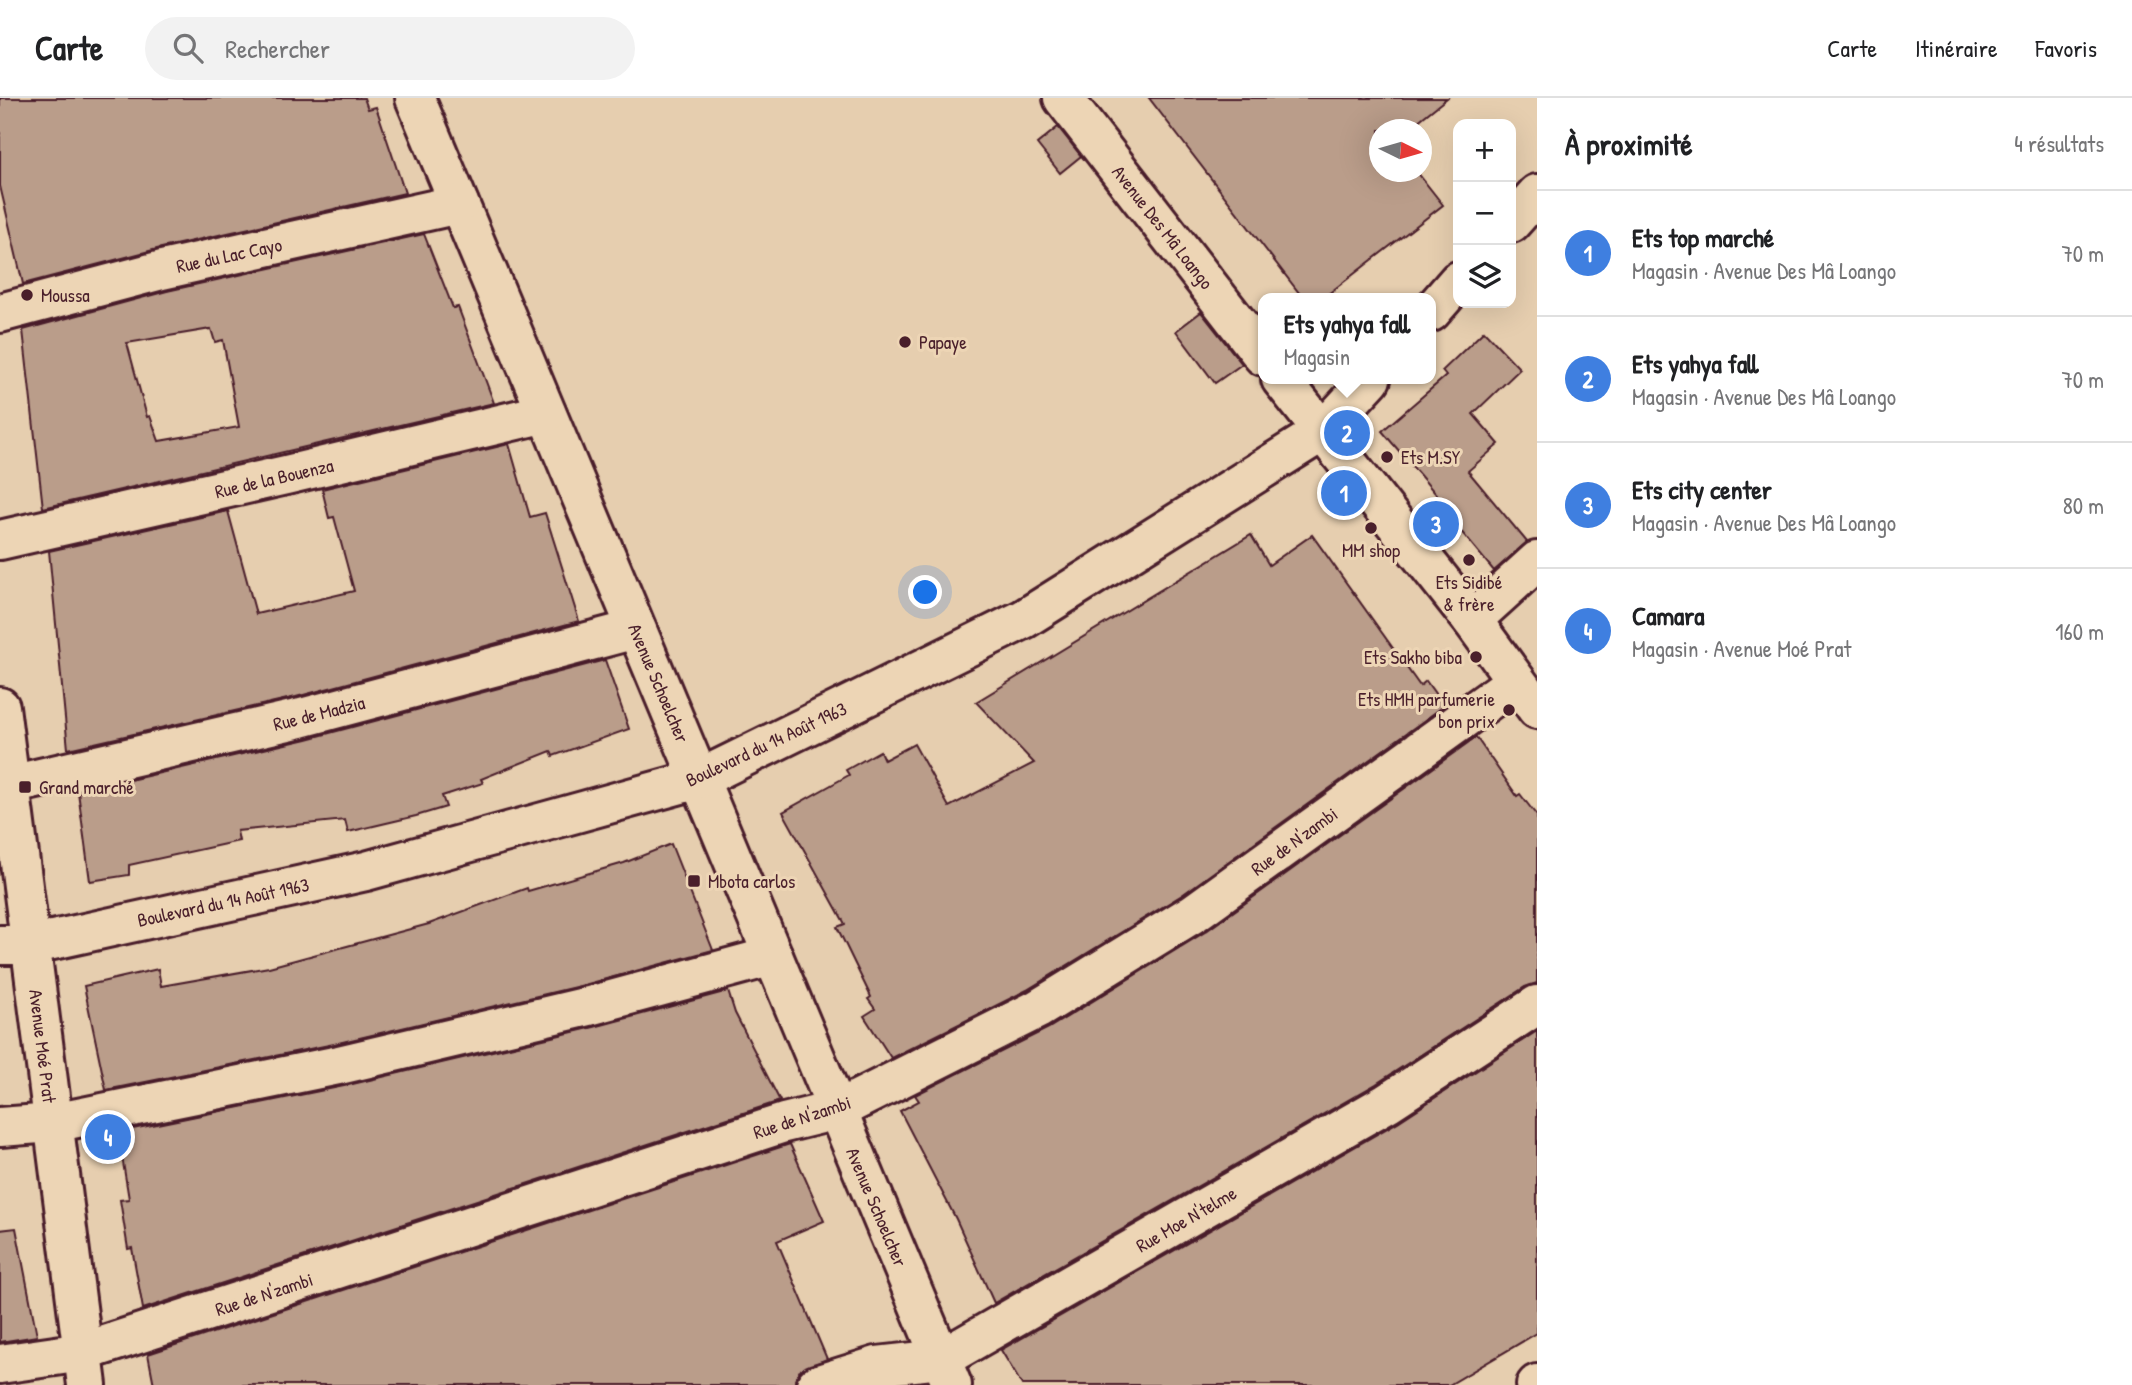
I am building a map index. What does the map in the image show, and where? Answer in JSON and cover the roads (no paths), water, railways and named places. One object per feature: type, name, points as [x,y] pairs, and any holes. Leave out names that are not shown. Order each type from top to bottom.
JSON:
[{"type":"street","name":"Avenue Schoelcher","points":[[415,98],[947,1372]]},
{"type":"street","name":"Avenue Des Mâ Loango","points":[[1063,98],[1258,350]]},
{"type":"street","points":[[1516,217],[1537,194]]},
{"type":"street","name":"Rue du Lac Cayo","points":[[0,313],[162,270],[459,204]]},
{"type":"street","points":[[1436,306],[1453,287]]},
{"type":"street","points":[[1285,384],[1472,620],[1527,695]]},
{"type":"street","name":"Boulevard du 14 Août 1963","points":[[15,945],[366,871],[699,779],[1024,619],[1322,432],[1366,384]]},
{"type":"street","name":"Rue de la Bouenza","points":[[0,540],[546,413]]},
{"type":"street","points":[[1472,620],[1537,561]]},
{"type":"street","name":"Rue de Madzia","points":[[5,785],[301,718],[636,629]]},
{"type":"street","name":"Rue de N'zambi","points":[[0,1364],[85,1369],[784,1123],[837,1110],[1038,1009],[1194,914],[1527,695]]},
{"type":"street","name":"Avenue Moé Prat","points":[[0,708],[15,945],[53,1123],[85,1369]]},
{"type":"street","points":[[0,1126],[53,1123],[339,1065],[589,1006],[773,956]]},
{"type":"street","name":"Rue Moe N'telme","points":[[816,1385],[877,1366],[947,1372],[1387,1103],[1537,1005]]},
{"type":"place","name":"Moussa","points":[[27,295]]},
{"type":"place","name":"Papaye","points":[[905,342]]},
{"type":"place","name":"Ets yahya fall","points":[[1347,433]]},
{"type":"place","name":"Ets M.SY","points":[[1387,457]]},
{"type":"place","name":"Ets top marché","points":[[1344,493]]},
{"type":"place","name":"Ets city center","points":[[1436,524]]},
{"type":"place","name":"MM shop","points":[[1371,528]]},
{"type":"place","name":"Ets Sidibé & frère","points":[[1469,560]]},
{"type":"place","name":"Ets Sakho biba","points":[[1476,657]]},
{"type":"place","name":"Ets HMH parfumerie bon prix","points":[[1509,710]]},
{"type":"place","name":"Grand marché","points":[[25,787]]},
{"type":"place","name":"Mbota carlos","points":[[694,881]]},
{"type":"place","name":"Camara","points":[[108,1137]]}]
